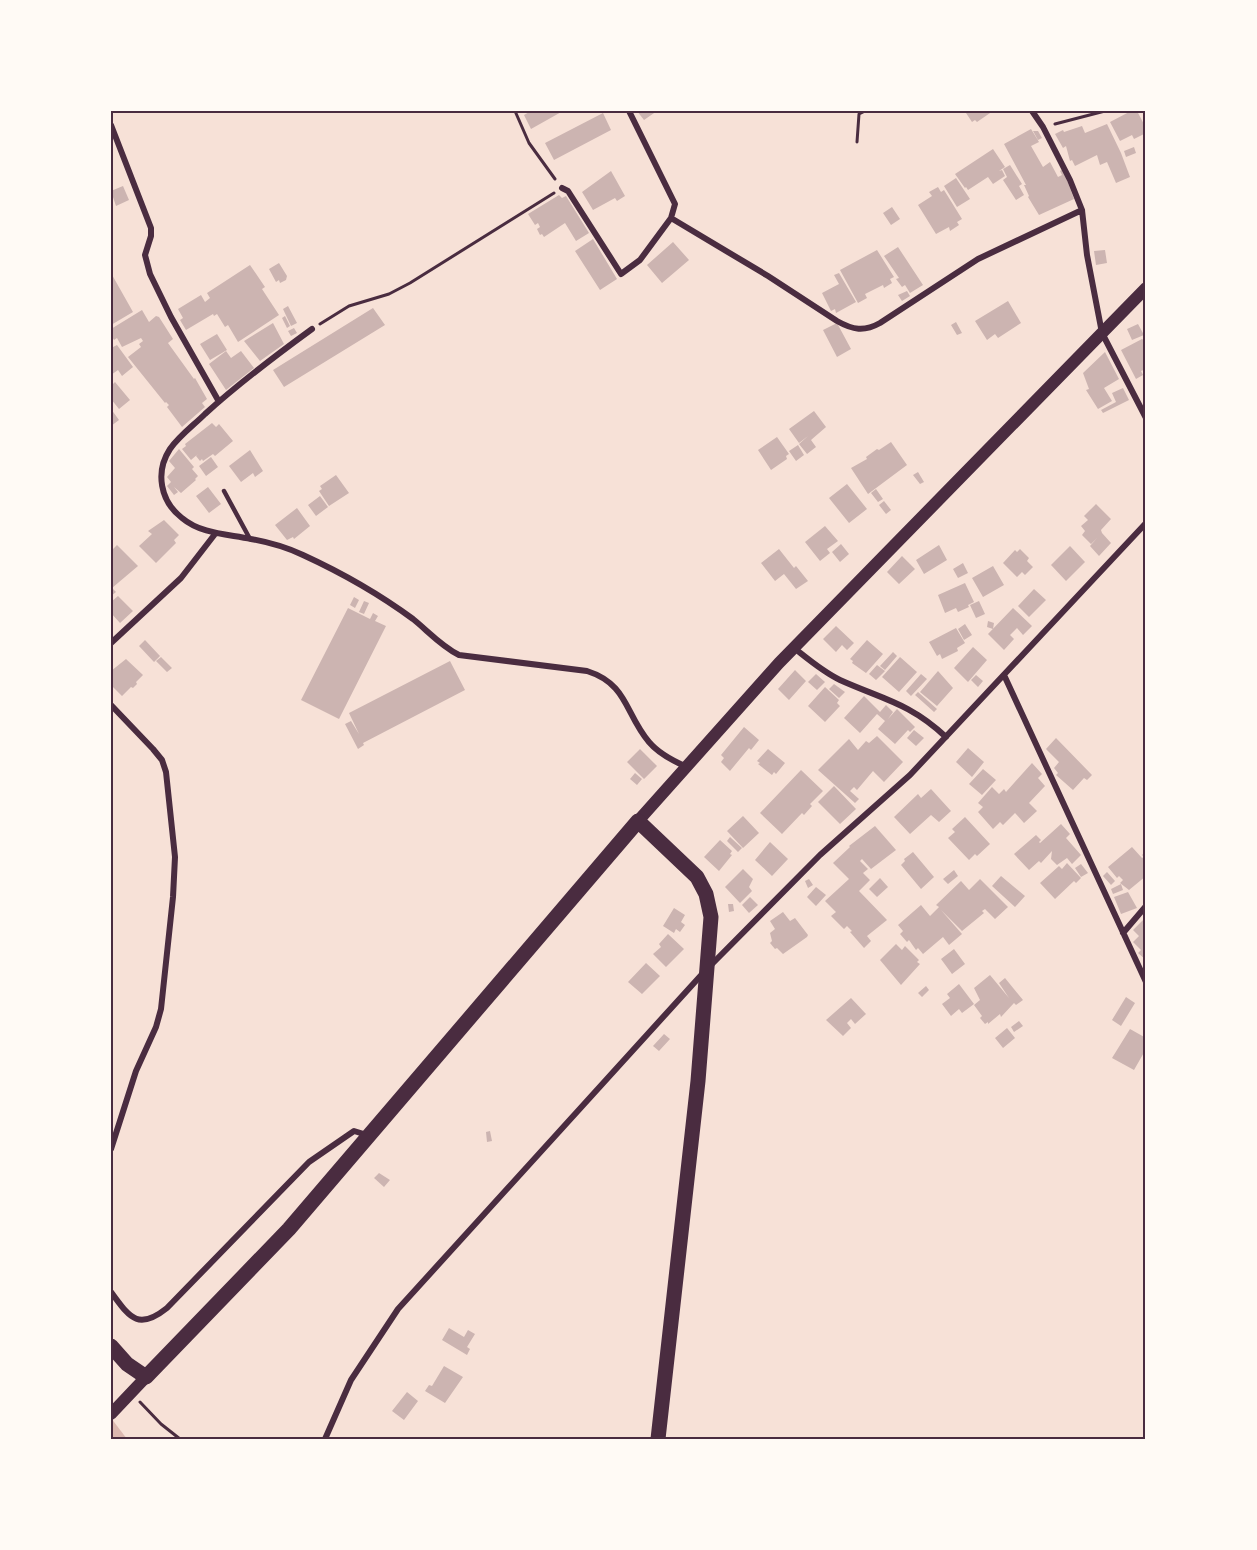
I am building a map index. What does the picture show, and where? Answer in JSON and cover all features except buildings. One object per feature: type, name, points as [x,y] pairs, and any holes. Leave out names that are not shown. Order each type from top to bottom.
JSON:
[{"type":"main road","points":[[111,1414],[289,1229],[748,696],[1146,288]]},
{"type":"main road","points":[[638,821],[697,878],[706,894],[711,917],[698,1081],[658,1439]]},
{"type":"main road","points":[[111,1346],[127,1364],[146,1377]]},
{"type":"street","points":[[562,188],[568,191],[621,274],[645,254],[671,218],[675,204],[629,111]]},
{"type":"street","points":[[1032,111],[1043,127],[1070,180],[1082,210],[1087,255],[1102,333],[1146,418]]},
{"type":"street","points":[[111,125],[151,228],[145,255],[150,274],[171,317],[218,400]]},
{"type":"street","points":[[671,218],[768,276],[837,321],[861,330],[880,323],[986,255],[1082,210]]},
{"type":"street","points":[[312,329],[218,400],[171,448],[160,477],[162,489],[176,512],[192,525],[215,534],[250,539],[302,555],[345,576],[412,618],[443,645],[459,655],[587,671],[603,677],[617,688],[648,741],[667,758],[687,767]]},
{"type":"street","points":[[325,1439],[351,1380],[398,1309],[708,968],[820,855],[910,775],[1146,523]]},
{"type":"street","points":[[111,644],[181,578],[215,534]]},
{"type":"street","points":[[794,648],[838,679],[902,704],[929,721],[946,737]]},
{"type":"street","points":[[1004,675],[1146,982]]},
{"type":"street","points":[[111,705],[162,760],[166,772],[175,857],[161,1009],[156,1027],[136,1071],[111,1149]]},
{"type":"street","points":[[1123,933],[1146,906]]},
{"type":"street","points":[[111,1292],[128,1315],[143,1321],[155,1317],[167,1308],[309,1162],[354,1131],[368,1136]]},
{"type":"lane","points":[[224,491],[250,539]]},
{"type":"path","points":[[312,329],[349,306],[389,294],[410,283],[528,207],[562,188],[530,143],[515,111]]},
{"type":"path","points":[[857,142],[859,114],[865,111]]},
{"type":"path","points":[[1043,127],[1105,111]]},
{"type":"path","points":[[127,1397],[180,1439]]},
{"type":"shaded area","points":[[111,1418],[127,1439],[111,1439]]}]
